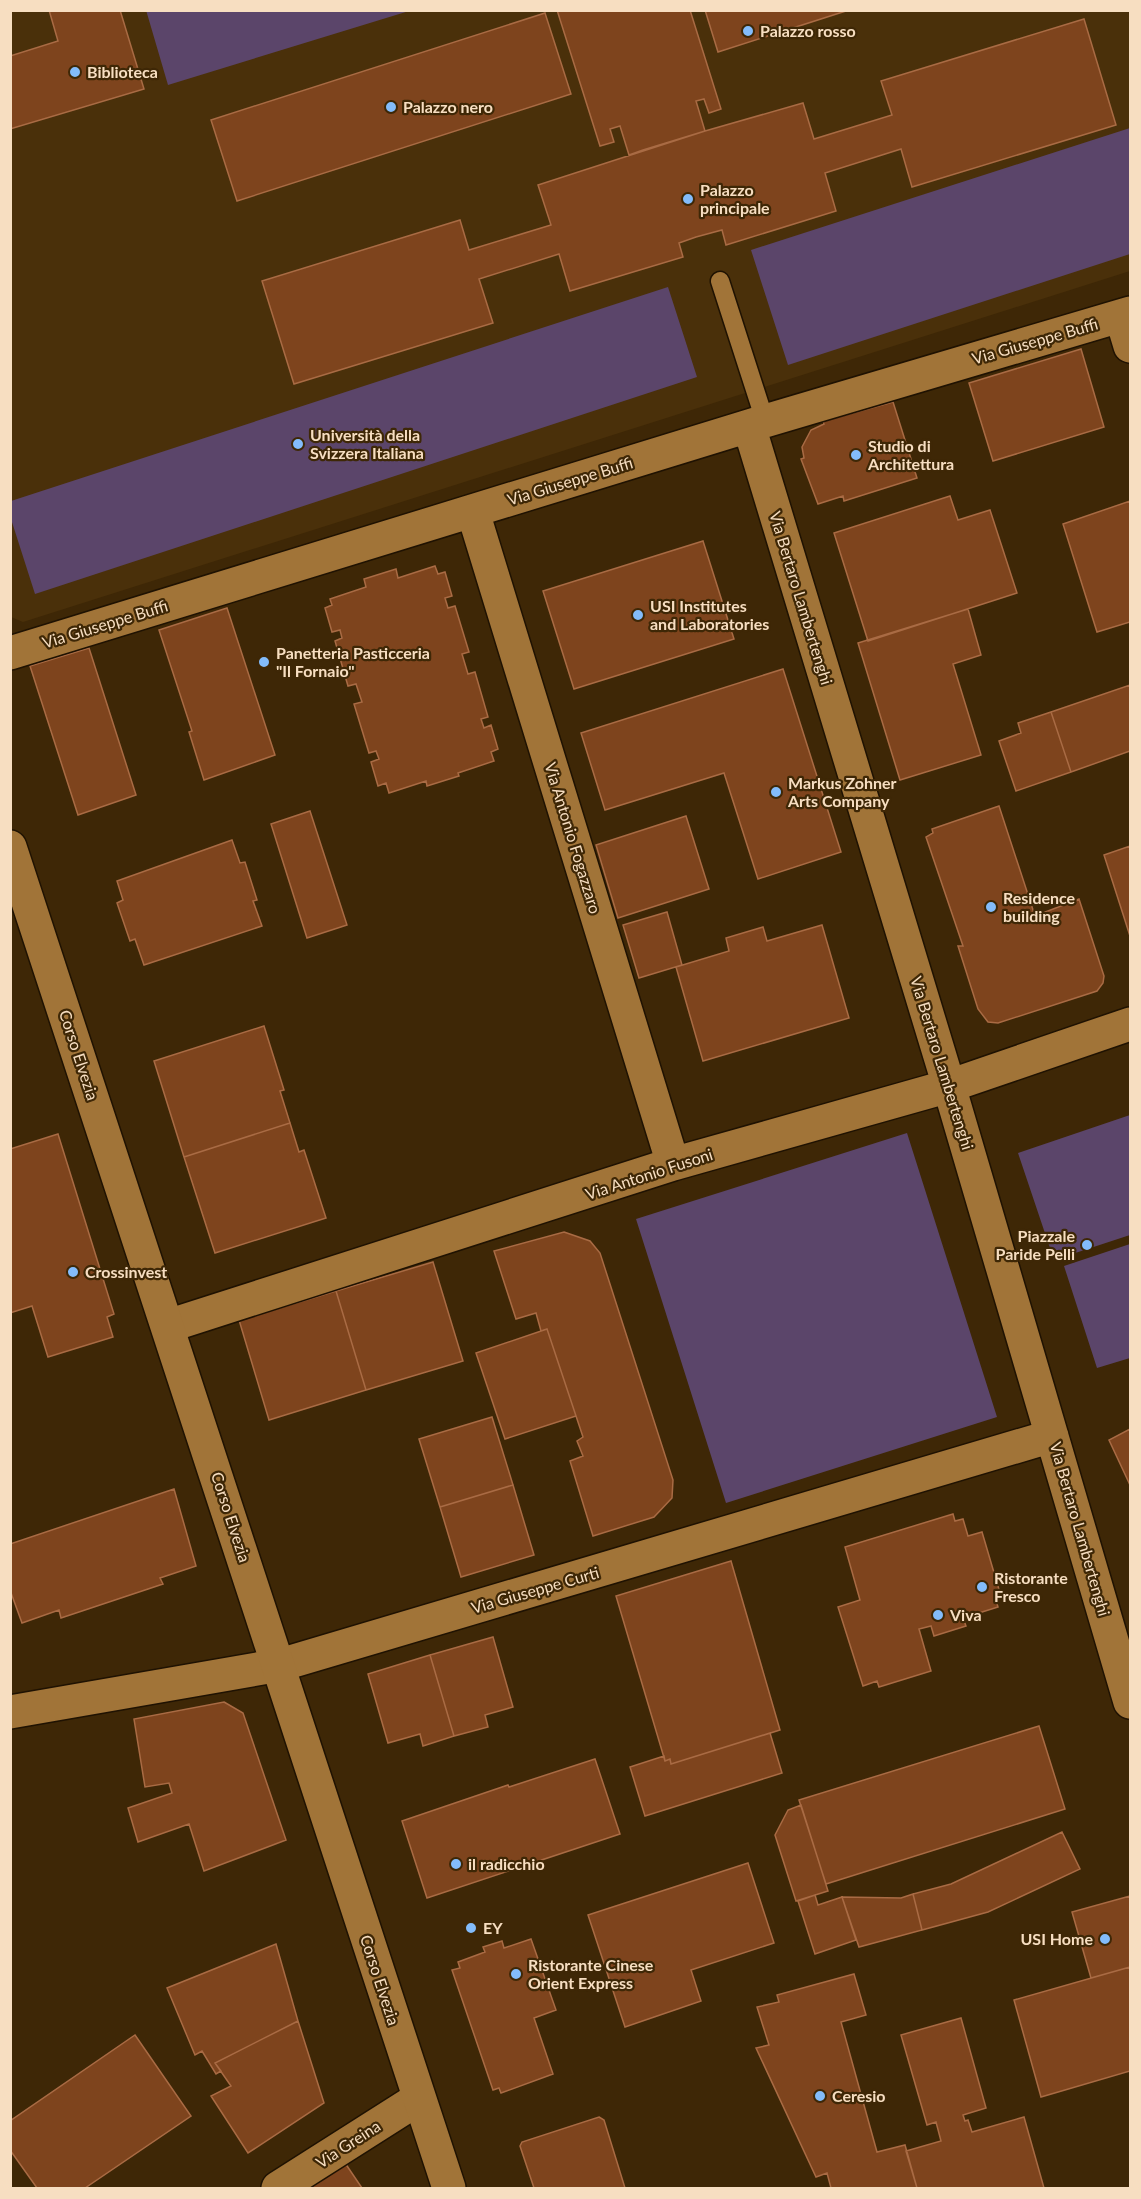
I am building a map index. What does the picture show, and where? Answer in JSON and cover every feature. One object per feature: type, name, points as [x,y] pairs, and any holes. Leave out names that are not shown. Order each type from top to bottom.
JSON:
[{"type":"street","name":"Via Giuseppe Buffi","points":[[10,653],[757,423],[1127,325]]},
{"type":"street","name":"Via Bertaro Lambertenghi","points":[[757,423],[1131,1702]]},
{"type":"street","name":"Via Antonio Fogazzaro","points":[[472,512],[673,1164]]},
{"type":"street","name":"Corso Elvezia","points":[[10,846],[280,1665],[418,2099],[449,2188]]},
{"type":"street","name":"Via Antonio Fusoni","points":[[168,1326],[673,1164],[949,1086],[1131,1024]]},
{"type":"street","name":"Via Giuseppe Curti","points":[[10,1712],[280,1665],[1052,1436]]},
{"type":"street","name":"Via Greina","points":[[278,2188],[418,2099]]},
{"type":"lane","points":[[720,281],[757,423]]},
{"type":"shaded area","points":[[146,10],[409,10],[409,11],[168,85]]},
{"type":"shaded area","name":"Università della Svizzera Italiana","points":[[11,11],[1130,11],[1130,271],[23,622],[11,617]]},
{"type":"shaded area","points":[[1130,128],[1130,254],[788,365],[751,250]]},
{"type":"shaded area","points":[[668,287],[697,377],[35,594],[11,519],[11,501]]},
{"type":"shaded area","points":[[1130,1115],[1130,1235],[1054,1260],[1018,1153]]},
{"type":"shaded area","points":[[907,1133],[997,1417],[726,1503],[636,1219]]},
{"type":"shaded area","points":[[1130,1244],[1130,1358],[1097,1368],[1064,1266]]},
{"type":"building","name":"Biblioteca","points":[[49,10],[120,10],[144,89],[10,129],[10,56],[58,41]]},
{"type":"building","points":[[557,10],[690,10],[721,109],[709,113],[704,99],[696,101],[705,131],[629,155],[620,126],[610,129],[614,142],[600,146]]},
{"type":"building","name":"Palazzo rosso","points":[[705,10],[849,10],[718,52]]},
{"type":"building","name":"Palazzo nero","points":[[545,13],[571,94],[237,201],[211,120]]},
{"type":"building","name":"Palazzo principale","points":[[1084,19],[1116,125],[912,187],[901,149],[825,173],[836,211],[726,245],[722,230],[696,237],[679,243],[683,257],[570,291],[559,254],[479,279],[493,323],[294,384],[262,281],[460,220],[469,250],[551,225],[538,185],[705,131],[803,103],[814,139],[892,115],[881,81]]},
{"type":"building","points":[[1081,349],[1104,427],[993,461],[969,383]]},
{"type":"building","name":"Studio di Architettura","points":[[893,402],[917,478],[844,501],[843,496],[818,504],[801,459],[804,458],[802,447],[811,430],[824,424],[823,421]]},
{"type":"building","points":[[950,496],[958,520],[990,510],[1017,593],[868,641],[834,533]]},
{"type":"building","points":[[1130,501],[1130,622],[1097,632],[1063,524]]},
{"type":"building","name":"USI Institutes and Laboratories","points":[[703,541],[734,639],[574,689],[543,591]]},
{"type":"building","points":[[435,566],[438,574],[445,572],[452,596],[445,598],[448,608],[455,606],[469,652],[462,654],[468,674],[475,672],[488,717],[481,719],[484,728],[491,725],[498,749],[491,752],[494,761],[458,773],[459,776],[427,786],[426,781],[389,793],[386,783],[378,786],[371,762],[379,759],[376,751],[369,753],[354,704],[362,702],[356,684],[348,686],[335,641],[342,638],[340,630],[332,632],[325,608],[332,605],[330,599],[366,587],[364,579],[396,569],[398,578]]},
{"type":"building","points":[[227,608],[275,755],[204,780],[189,732],[192,731],[159,630]]},
{"type":"building","points":[[968,609],[981,655],[953,664],[981,755],[900,780],[858,643]]},
{"type":"building","points":[[89,648],[136,795],[78,815],[30,666]]},
{"type":"building","name":"Markus Zohner Arts Company","points":[[783,669],[841,852],[758,879],[724,773],[605,810],[581,733]]},
{"type":"building","points":[[1130,685],[1130,751],[1071,772],[1051,712]]},
{"type":"building","points":[[1051,712],[1071,772],[1016,791],[999,741],[1021,733],[1018,723]]},
{"type":"building","name":"Residence building","points":[[999,806],[1035,916],[1079,899],[1104,976],[1103,983],[1097,991],[998,1023],[988,1022],[978,1009],[958,946],[963,946],[926,837],[933,833],[932,829]]},
{"type":"building","points":[[310,811],[347,925],[307,938],[271,824]]},
{"type":"building","points":[[686,816],[709,889],[618,918],[596,845]]},
{"type":"building","points":[[232,840],[240,863],[245,862],[257,900],[253,901],[262,926],[144,965],[135,939],[130,941],[117,903],[123,900],[117,881]]},
{"type":"building","points":[[1130,846],[1130,936],[1104,855]]},
{"type":"building","points":[[667,912],[682,965],[639,978],[623,925]]},
{"type":"building","points":[[822,925],[849,1018],[703,1061],[676,967],[729,951],[726,938],[763,927],[767,941]]},
{"type":"building","points":[[264,1026],[284,1090],[280,1091],[290,1123],[184,1157],[154,1061]]},
{"type":"building","points":[[290,1123],[299,1152],[304,1150],[326,1218],[215,1253],[184,1157]]},
{"type":"building","points":[[58,1134],[114,1314],[107,1317],[113,1337],[48,1357],[32,1306],[10,1313],[10,1149]]},
{"type":"building","points":[[564,1232],[590,1241],[600,1253],[673,1480],[672,1498],[654,1517],[593,1536],[570,1461],[583,1456],[577,1441],[583,1437],[547,1329],[541,1331],[536,1313],[516,1319],[494,1251]]},
{"type":"building","points":[[433,1262],[463,1361],[366,1390],[336,1291]]},
{"type":"building","points":[[336,1291],[366,1390],[269,1420],[239,1320]]},
{"type":"building","points":[[547,1329],[576,1416],[505,1439],[476,1353]]},
{"type":"building","points":[[492,1417],[513,1485],[440,1507],[419,1439]]},
{"type":"building","points":[[1130,1429],[1130,1485],[1109,1440]]},
{"type":"building","points":[[513,1485],[534,1555],[461,1577],[440,1507]]},
{"type":"building","points":[[174,1489],[196,1566],[160,1578],[163,1584],[61,1618],[59,1610],[22,1623],[10,1590],[10,1544]]},
{"type":"building","points":[[953,1514],[955,1521],[963,1519],[968,1536],[982,1532],[1000,1593],[994,1594],[998,1607],[963,1618],[966,1626],[934,1636],[931,1626],[919,1629],[931,1671],[879,1687],[877,1681],[863,1686],[838,1607],[860,1600],[845,1547]]},
{"type":"building","points":[[731,1561],[780,1730],[671,1764],[670,1759],[665,1761],[616,1596]]},
{"type":"building","points":[[493,1637],[513,1707],[485,1715],[488,1727],[454,1736],[430,1655]]},
{"type":"building","points":[[430,1655],[454,1736],[423,1746],[420,1734],[388,1743],[368,1674]]},
{"type":"building","points":[[224,1702],[243,1713],[286,1840],[204,1871],[189,1824],[138,1842],[128,1808],[172,1793],[169,1783],[145,1787],[134,1719]]},
{"type":"building","points":[[1039,1726],[1065,1809],[826,1884],[799,1800]]},
{"type":"building","points":[[770,1733],[782,1773],[645,1816],[630,1767],[664,1756],[665,1761],[670,1759],[671,1764]]},
{"type":"building","points":[[595,1759],[620,1834],[427,1898],[402,1821],[508,1785],[509,1787]]},
{"type":"building","points":[[801,1805],[828,1891],[796,1901],[775,1835],[788,1810]]},
{"type":"building","points":[[1062,1832],[1080,1869],[988,1912],[922,1930],[913,1894],[951,1884]]},
{"type":"building","points":[[748,1863],[774,1943],[691,1970],[701,2001],[625,2027],[588,1915]]},
{"type":"building","points":[[913,1894],[922,1930],[859,1947],[842,1897],[901,1898]]},
{"type":"building","points":[[815,1895],[818,1905],[842,1897],[856,1940],[815,1954],[798,1901]]},
{"type":"building","name":"USI Home","points":[[1130,1896],[1130,1967],[1091,1978],[1072,1912]]},
{"type":"building","points":[[531,1939],[556,2010],[534,2018],[553,2074],[501,2093],[499,2088],[493,2090],[452,1970],[460,1968],[458,1962],[485,1952],[483,1947],[502,1941],[504,1948]]},
{"type":"building","points":[[276,1944],[298,2021],[215,2063],[221,2071],[216,2074],[202,2051],[195,2055],[167,1988]]},
{"type":"building","points":[[1130,1967],[1130,2071],[1041,2097],[1014,2000]]},
{"type":"building","name":"Ceresio","points":[[854,1974],[866,2015],[841,2022],[877,2152],[905,2145],[917,2188],[831,2188],[827,2173],[816,2177],[756,2048],[769,2045],[757,2007],[779,2002],[777,1995]]},
{"type":"building","points":[[961,2018],[986,2108],[963,2115],[965,2121],[968,2120],[972,2132],[1024,2117],[1044,2188],[917,2188],[906,2151],[941,2141],[936,2122],[927,2125],[901,2035]]},
{"type":"building","points":[[298,2021],[324,2103],[248,2153],[211,2096],[231,2086],[215,2063]]},
{"type":"building","points":[[135,2035],[191,2116],[85,2188],[37,2188],[10,2150],[10,2121]]},
{"type":"building","points":[[599,2117],[604,2120],[625,2188],[534,2188],[520,2146],[522,2142]]},
{"type":"building","points":[[343,2160],[362,2188],[287,2188]]},
{"type":"place","name":"Palazzo rosso","points":[[748,31]]},
{"type":"place","name":"Biblioteca","points":[[75,72]]},
{"type":"place","name":"Palazzo nero","points":[[391,107]]},
{"type":"place","name":"Palazzo principale","points":[[688,199]]},
{"type":"place","name":"Università della Svizzera Italiana","points":[[298,444]]},
{"type":"place","name":"Studio di Architettura","points":[[856,455]]},
{"type":"place","name":"USI Institutes and Laboratories","points":[[638,615]]},
{"type":"place","name":"Panetteria Pasticceria \"Il Fornaio\"","points":[[264,662]]},
{"type":"place","name":"Markus Zohner Arts Company","points":[[776,792]]},
{"type":"place","name":"Residence building","points":[[991,907]]},
{"type":"place","name":"Piazzale Paride Pelli","points":[[1087,1245]]},
{"type":"place","name":"Crossinvest","points":[[73,1272]]},
{"type":"place","name":"Ristorante Fresco","points":[[982,1587]]},
{"type":"place","name":"Viva","points":[[938,1615]]},
{"type":"place","name":"il radicchio","points":[[456,1864]]},
{"type":"place","name":"EY","points":[[471,1928]]},
{"type":"place","name":"USI Home","points":[[1105,1939]]},
{"type":"place","name":"Ristorante Cinese Orient Express","points":[[516,1974]]},
{"type":"place","name":"Ceresio","points":[[820,2096]]}]
